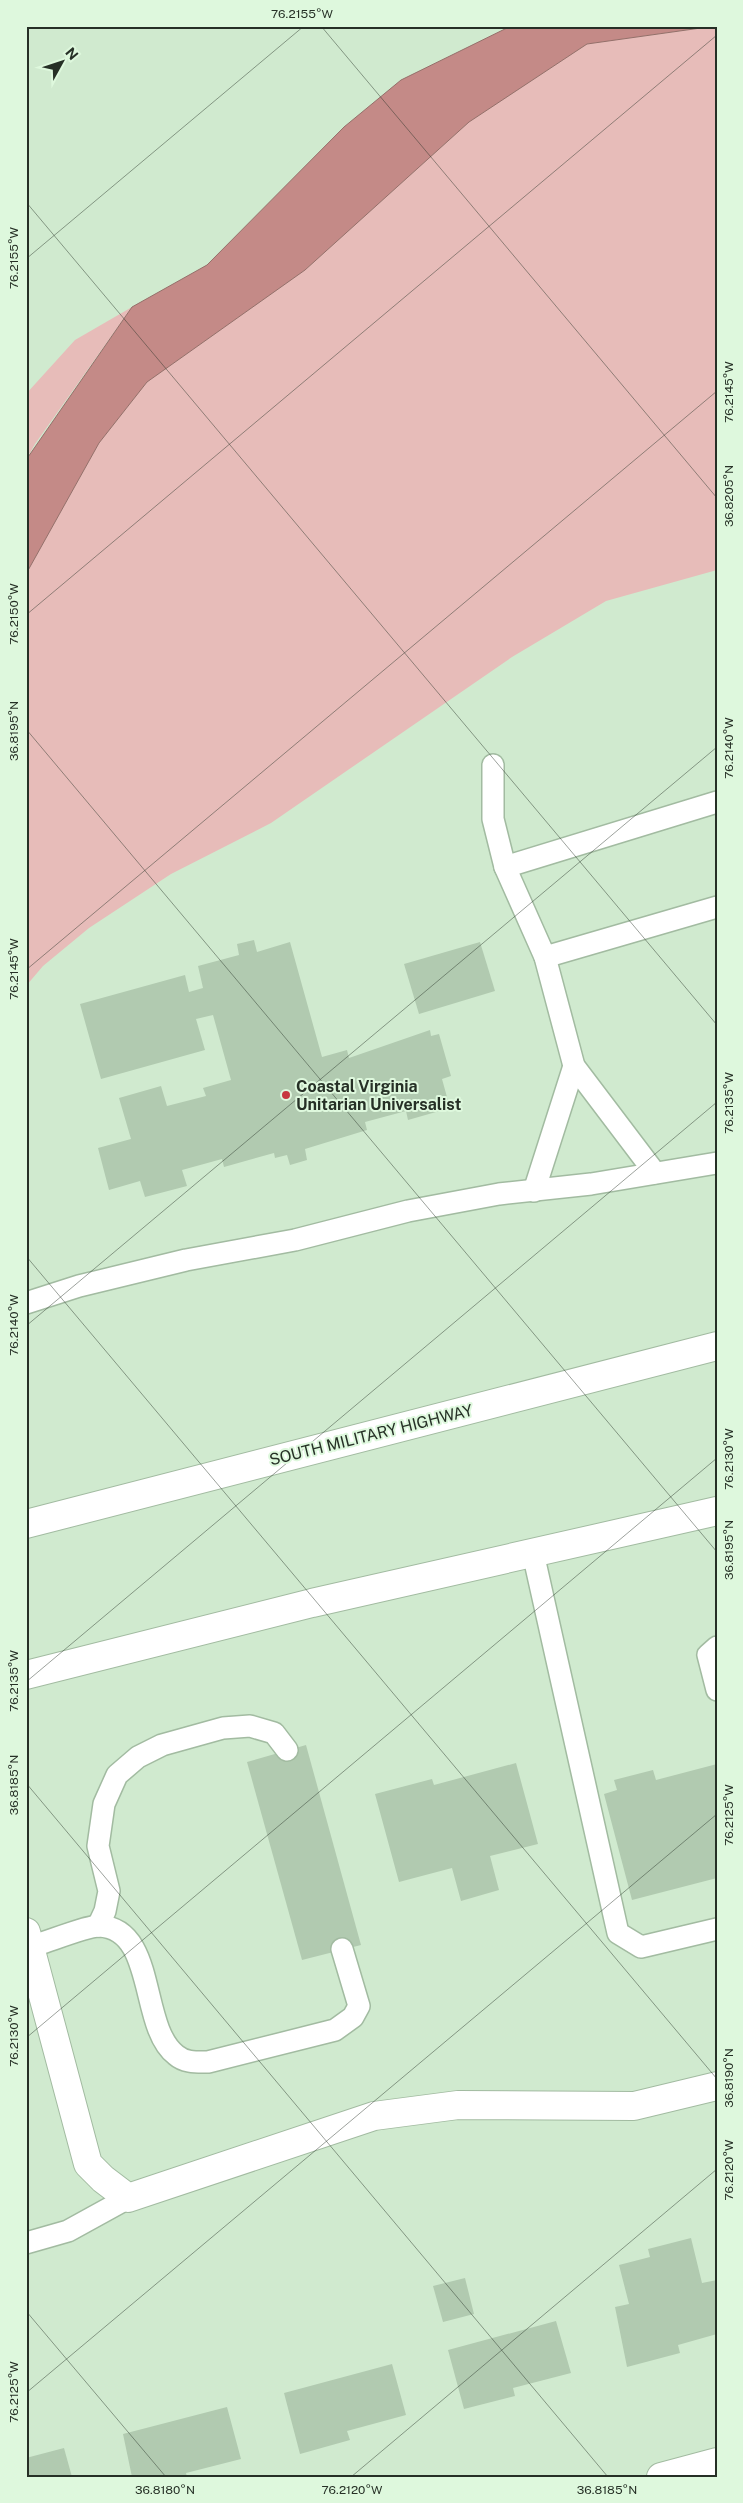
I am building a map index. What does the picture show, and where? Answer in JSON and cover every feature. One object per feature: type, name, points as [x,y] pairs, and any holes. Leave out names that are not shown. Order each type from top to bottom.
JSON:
[{"type":"main road","name":"SOUTH MILITARY HIGHWAY","points":[[26,1524],[717,1346]]},
{"type":"main road","points":[[26,1675],[312,1602],[717,1511]]},
{"type":"main road","points":[[28,1943],[88,2164],[102,2179],[128,2198],[374,2116],[458,2105],[634,2106],[717,2086]]},
{"type":"main road","points":[[661,2477],[717,2462]]},
{"type":"lane","points":[[492,765],[493,819],[505,867],[545,958],[574,1066],[655,1173]]},
{"type":"lane","points":[[505,867],[717,802]]},
{"type":"lane","points":[[545,958],[717,908]]},
{"type":"lane","points":[[534,1190],[574,1066]]},
{"type":"lane","points":[[26,1303],[79,1286],[177,1262],[295,1240],[408,1211],[499,1194],[717,1163]]},
{"type":"lane","points":[[533,1553],[618,1932],[641,1947],[717,1929]]},
{"type":"lane","points":[[717,1647],[708,1655],[717,1690]]},
{"type":"lane","points":[[98,1926],[106,1911],[109,1891],[98,1846],[104,1804],[117,1775],[138,1757],[162,1745],[223,1728],[250,1726],[274,1733],[288,1750]]},
{"type":"lane","points":[[28,1943],[98,1926],[118,1931],[128,1941],[139,1958],[159,2034],[176,2055],[192,2062],[208,2062],[335,2030],[353,2017],[358,2006],[342,1949]]},
{"type":"lane","points":[[26,2243],[68,2231],[128,2198]]},
{"type":"shaded area","points":[[511,26],[715,26],[587,44],[469,122],[305,270],[147,382],[99,443],[26,574],[26,460],[132,307],[207,265],[344,127],[401,80]]},
{"type":"shaded area","points":[[717,26],[717,570],[606,601],[512,657],[271,823],[171,874],[89,928],[43,966],[26,986],[26,574],[99,443],[147,382],[305,270],[469,122],[587,44]]},
{"type":"shaded area","points":[[132,307],[35,444],[26,460],[26,394],[75,340]]},
{"type":"building","points":[[254,940],[257,952],[290,942],[322,1057],[347,1050],[349,1058],[430,1030],[431,1036],[439,1034],[451,1076],[442,1079],[450,1108],[408,1120],[406,1111],[365,1122],[367,1130],[305,1149],[307,1160],[290,1165],[287,1155],[275,1158],[274,1153],[224,1167],[222,1159],[182,1170],[187,1186],[145,1197],[140,1181],[109,1190],[98,1148],[131,1139],[119,1098],[161,1086],[167,1106],[206,1096],[203,1088],[231,1080],[213,1015],[196,1019],[205,1050],[101,1079],[80,1004],[185,975],[189,992],[203,988],[198,966],[239,955],[237,944]]},
{"type":"building","points":[[480,942],[495,991],[419,1014],[404,964]]},
{"type":"building","points":[[306,1745],[361,1945],[302,1960],[247,1762]]},
{"type":"building","points":[[516,1763],[538,1844],[490,1856],[499,1890],[461,1901],[452,1868],[399,1882],[375,1794],[432,1779],[434,1785]]},
{"type":"building","points":[[717,1764],[717,1878],[632,1900],[604,1794],[617,1790],[614,1780],[653,1770],[656,1780]]},
{"type":"building","points":[[691,2238],[702,2283],[717,2280],[717,2334],[678,2345],[680,2353],[627,2367],[615,2307],[629,2304],[619,2265],[650,2257],[648,2249]]},
{"type":"building","points":[[465,2278],[474,2314],[443,2322],[433,2286]]},
{"type":"building","points":[[556,2321],[571,2373],[513,2388],[515,2396],[464,2409],[448,2350]]},
{"type":"building","points":[[392,2364],[406,2415],[347,2431],[350,2440],[300,2454],[284,2393]]},
{"type":"building","points":[[227,2407],[241,2459],[186,2473],[187,2477],[132,2477],[123,2434]]},
{"type":"building","points":[[64,2448],[72,2477],[26,2477],[26,2458]]},
{"type":"place","name":"Coastal Virginia Unitarian Universalist","points":[[286,1095]]}]
